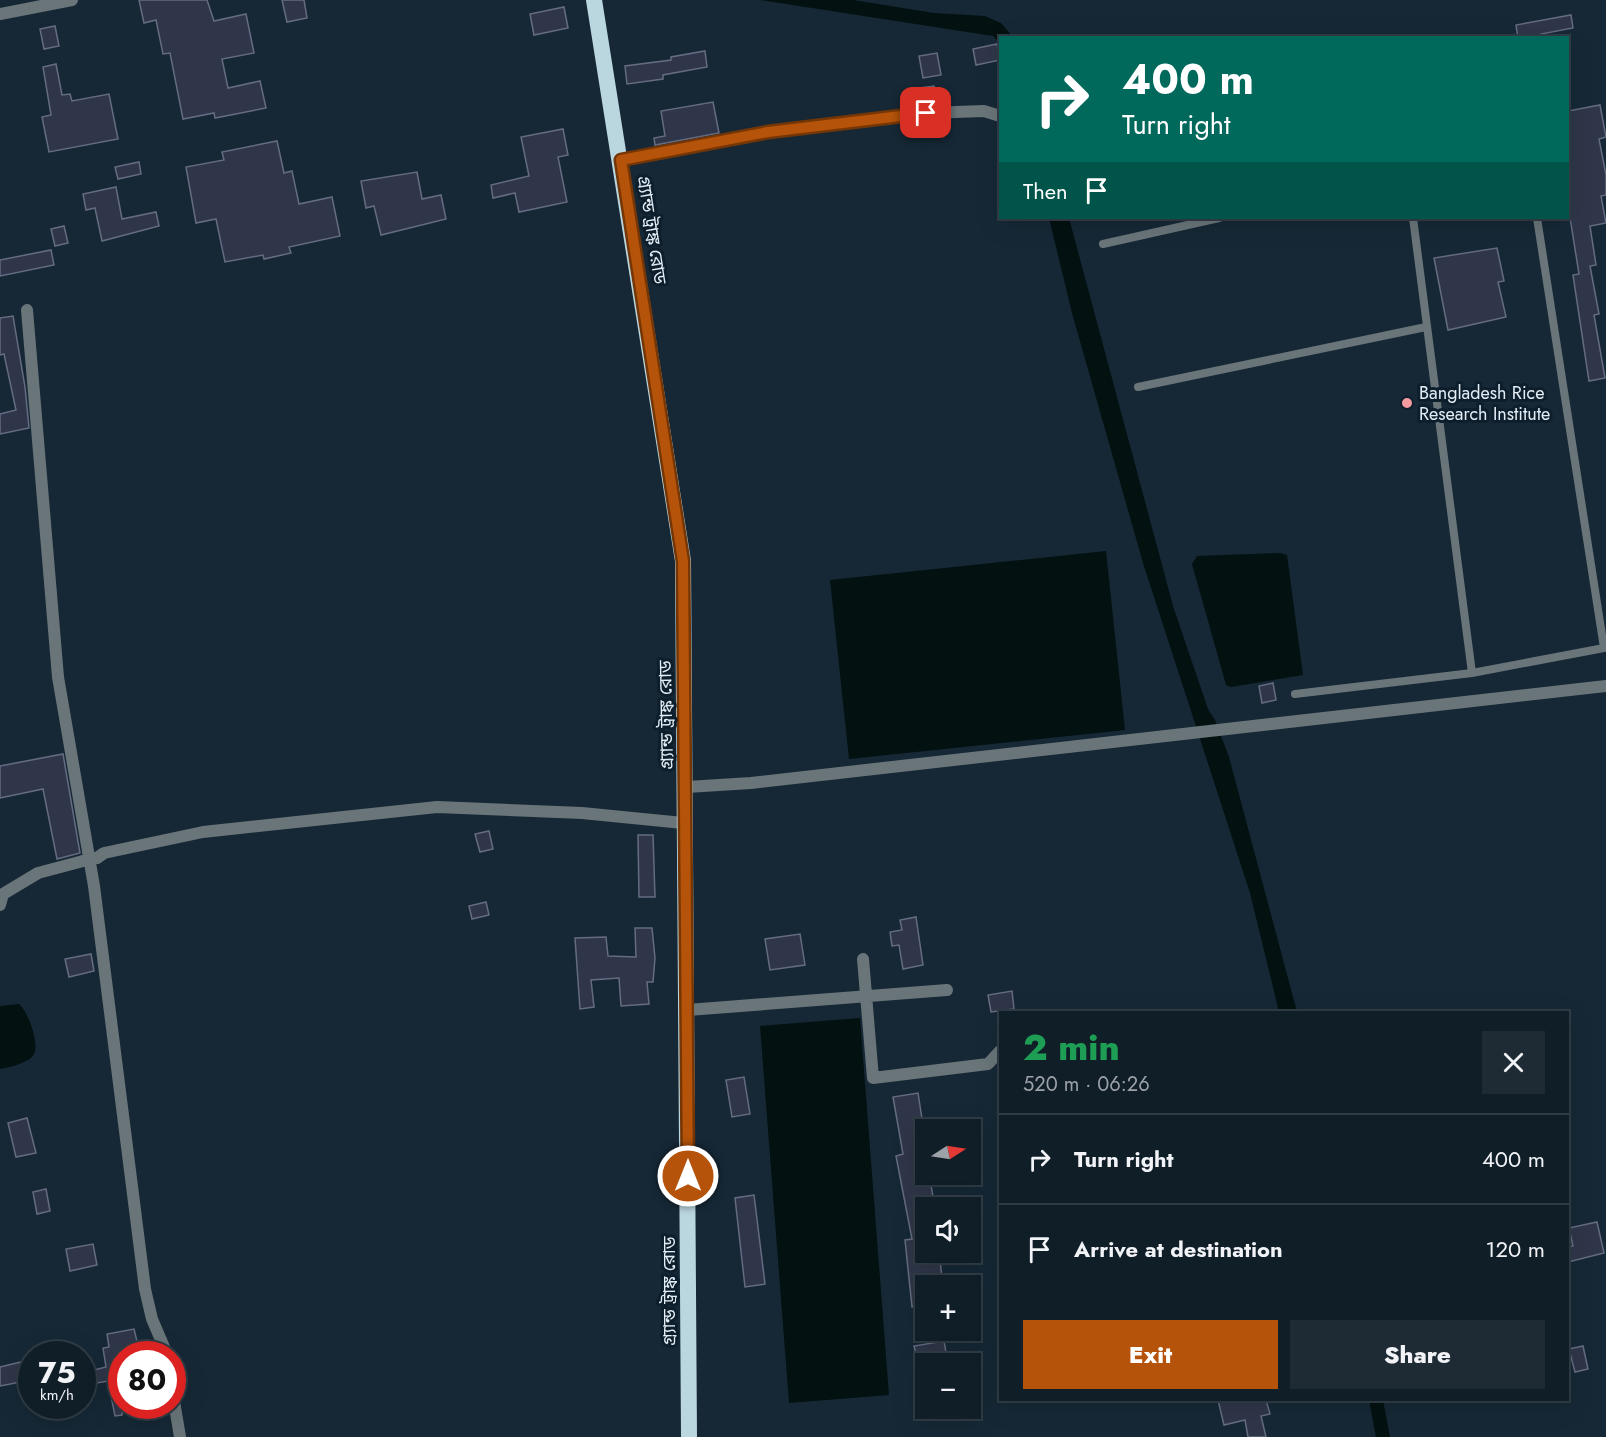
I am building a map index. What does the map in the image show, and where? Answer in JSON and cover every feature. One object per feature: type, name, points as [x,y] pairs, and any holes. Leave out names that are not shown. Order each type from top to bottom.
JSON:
[{"type":"highway","name":"গ্র্যান্ড ট্রাঙ্ক রোড","points":[[594,0],[683,561],[687,786],[683,823],[688,1010],[689,1437]]},
{"type":"street","points":[[0,14],[72,0]]},
{"type":"street","points":[[621,160],[768,132],[926,113],[984,111],[999,116]]},
{"type":"street","points":[[27,310],[58,677],[94,886],[146,1289],[152,1319],[161,1341]]},
{"type":"street","points":[[687,786],[752,783],[1606,686]]},
{"type":"street","points":[[1,894],[38,873],[97,858],[104,853],[203,832],[436,807],[582,813],[683,823]]},
{"type":"street","points":[[863,959],[873,1078],[988,1064],[999,1052]]},
{"type":"street","points":[[688,1010],[947,990]]},
{"type":"street","points":[[177,1419],[180,1437]]},
{"type":"lane","points":[[1103,244],[1215,219]]},
{"type":"lane","points":[[1413,219],[1472,673]]},
{"type":"lane","points":[[1295,694],[1472,673],[1604,648],[1537,219]]},
{"type":"lane","points":[[1138,387],[1426,327]]},
{"type":"shaded area","points":[[760,0],[853,0],[934,13],[985,16],[1001,23],[1012,36],[999,36],[999,42],[993,36]]},
{"type":"shaded area","points":[[1049,219],[1069,219],[1173,606],[1208,709],[1215,720],[1229,757],[1297,1011],[1279,1011],[1250,893],[1143,563],[1072,313]]},
{"type":"shaded area","points":[[1106,551],[1125,730],[849,759],[830,580]]},
{"type":"shaded area","points":[[1280,553],[1287,555],[1303,675],[1231,687],[1226,685],[1192,564],[1197,556]]},
{"type":"shaded area","points":[[19,1004],[33,1030],[35,1052],[25,1062],[0,1069],[0,1006]]},
{"type":"shaded area","points":[[860,1018],[889,1395],[789,1403],[760,1026]]},
{"type":"shaded area","points":[[1369,1401],[1383,1401],[1390,1437],[1376,1437]]},
{"type":"building","points":[[139,0],[207,0],[214,21],[246,14],[254,53],[222,59],[228,88],[260,81],[266,108],[215,118],[214,113],[183,119],[170,53],[163,54],[156,20],[144,23]]},
{"type":"building","points":[[282,0],[304,0],[307,18],[287,22]]},
{"type":"building","points":[[564,7],[568,28],[534,35],[530,14]]},
{"type":"building","points":[[1571,15],[1573,28],[1541,34],[1541,36],[1518,36],[1516,25]]},
{"type":"building","points":[[55,26],[59,46],[44,49],[40,29]]},
{"type":"building","points":[[997,44],[999,60],[976,65],[973,49]]},
{"type":"building","points":[[705,51],[707,67],[663,75],[663,79],[627,84],[625,66],[671,60],[671,57]]},
{"type":"building","points":[[937,53],[941,75],[923,78],[919,56]]},
{"type":"building","points":[[56,64],[62,95],[70,94],[72,101],[109,94],[118,139],[49,152],[42,117],[51,115],[43,67]]},
{"type":"building","points":[[934,86],[937,100],[923,102],[920,88]]},
{"type":"building","points":[[713,102],[719,133],[655,145],[654,138],[665,136],[661,111]]},
{"type":"building","points":[[1600,105],[1606,137],[1599,139],[1606,175],[1606,195],[1601,196],[1606,223],[1590,226],[1596,265],[1590,266],[1599,314],[1594,315],[1605,378],[1589,381],[1573,275],[1579,274],[1569,211],[1569,111]]},
{"type":"building","points":[[563,129],[568,155],[558,157],[567,202],[519,212],[515,193],[493,198],[491,185],[529,176],[521,137]]},
{"type":"building","points":[[277,141],[284,173],[292,171],[299,204],[332,197],[340,236],[289,247],[291,253],[264,259],[263,255],[225,262],[216,219],[196,223],[186,167],[224,160],[222,152]]},
{"type":"building","points":[[139,162],[141,174],[118,179],[115,167]]},
{"type":"building","points":[[417,172],[422,199],[441,195],[446,219],[381,235],[374,206],[366,208],[361,181]]},
{"type":"building","points":[[116,187],[122,219],[156,212],[159,226],[102,241],[95,208],[86,210],[83,194]]},
{"type":"building","points":[[64,226],[68,243],[55,246],[51,229]]},
{"type":"building","points":[[1497,248],[1504,281],[1498,282],[1506,317],[1448,330],[1434,258]]},
{"type":"building","points":[[51,250],[54,265],[0,276],[0,260]]},
{"type":"building","points":[[13,316],[25,387],[29,428],[0,434],[0,414],[16,410],[4,354],[0,355],[0,318]]},
{"type":"building","points":[[1273,683],[1276,700],[1262,703],[1259,686]]},
{"type":"building","points":[[63,754],[80,853],[57,859],[43,789],[0,798],[0,766]]},
{"type":"building","points":[[489,831],[493,849],[480,852],[475,834]]},
{"type":"building","points":[[638,835],[653,835],[655,897],[639,897]]},
{"type":"building","points":[[486,902],[489,915],[472,919],[469,906]]},
{"type":"building","points":[[916,917],[923,965],[903,969],[899,945],[892,946],[890,932],[902,930],[900,920]]},
{"type":"building","points":[[635,928],[652,928],[655,958],[653,982],[647,982],[649,1004],[621,1006],[619,978],[591,980],[594,1007],[580,1009],[575,938],[606,937],[608,956],[636,957]]},
{"type":"building","points":[[800,934],[805,965],[770,970],[765,939]]},
{"type":"building","points":[[91,954],[94,971],[69,977],[65,959]]},
{"type":"building","points":[[1012,991],[1014,1009],[991,1012],[988,995]]},
{"type":"building","points":[[744,1077],[750,1114],[732,1117],[726,1080]]},
{"type":"building","points":[[918,1093],[922,1119],[915,1119],[915,1185],[931,1185],[933,1197],[915,1197],[915,1263],[940,1263],[942,1275],[915,1275],[915,1307],[912,1307],[905,1240],[912,1239],[896,1156],[903,1154],[893,1097]]},
{"type":"building","points":[[27,1118],[36,1153],[16,1157],[8,1123]]},
{"type":"building","points":[[46,1189],[50,1211],[37,1214],[33,1192]]},
{"type":"building","points":[[754,1195],[765,1284],[745,1287],[735,1198]]},
{"type":"building","points":[[1597,1222],[1604,1253],[1569,1262],[1569,1247],[1573,1246],[1569,1228]]},
{"type":"building","points":[[93,1244],[97,1265],[70,1271],[66,1249]]},
{"type":"building","points":[[134,1329],[137,1341],[108,1341],[107,1334]]},
{"type":"building","points":[[944,1341],[946,1353],[916,1353],[914,1346]]},
{"type":"building","points":[[1583,1346],[1588,1369],[1575,1372],[1569,1349]]},
{"type":"building","points":[[108,1347],[108,1381],[97,1383],[96,1370],[106,1367],[103,1348]]},
{"type":"building","points":[[18,1363],[18,1383],[0,1386],[0,1367]]},
{"type":"building","points":[[1218,1401],[1266,1401],[1270,1414],[1261,1416],[1266,1437],[1248,1437],[1245,1420],[1224,1425]]},
{"type":"place","name":"Bangladesh Rice Research Institute","points":[[1407,403]]},
{"type":"route","points":[[688,1176],[688,1010],[683,823],[687,786],[683,561],[621,160],[768,132],[926,113]]}]
